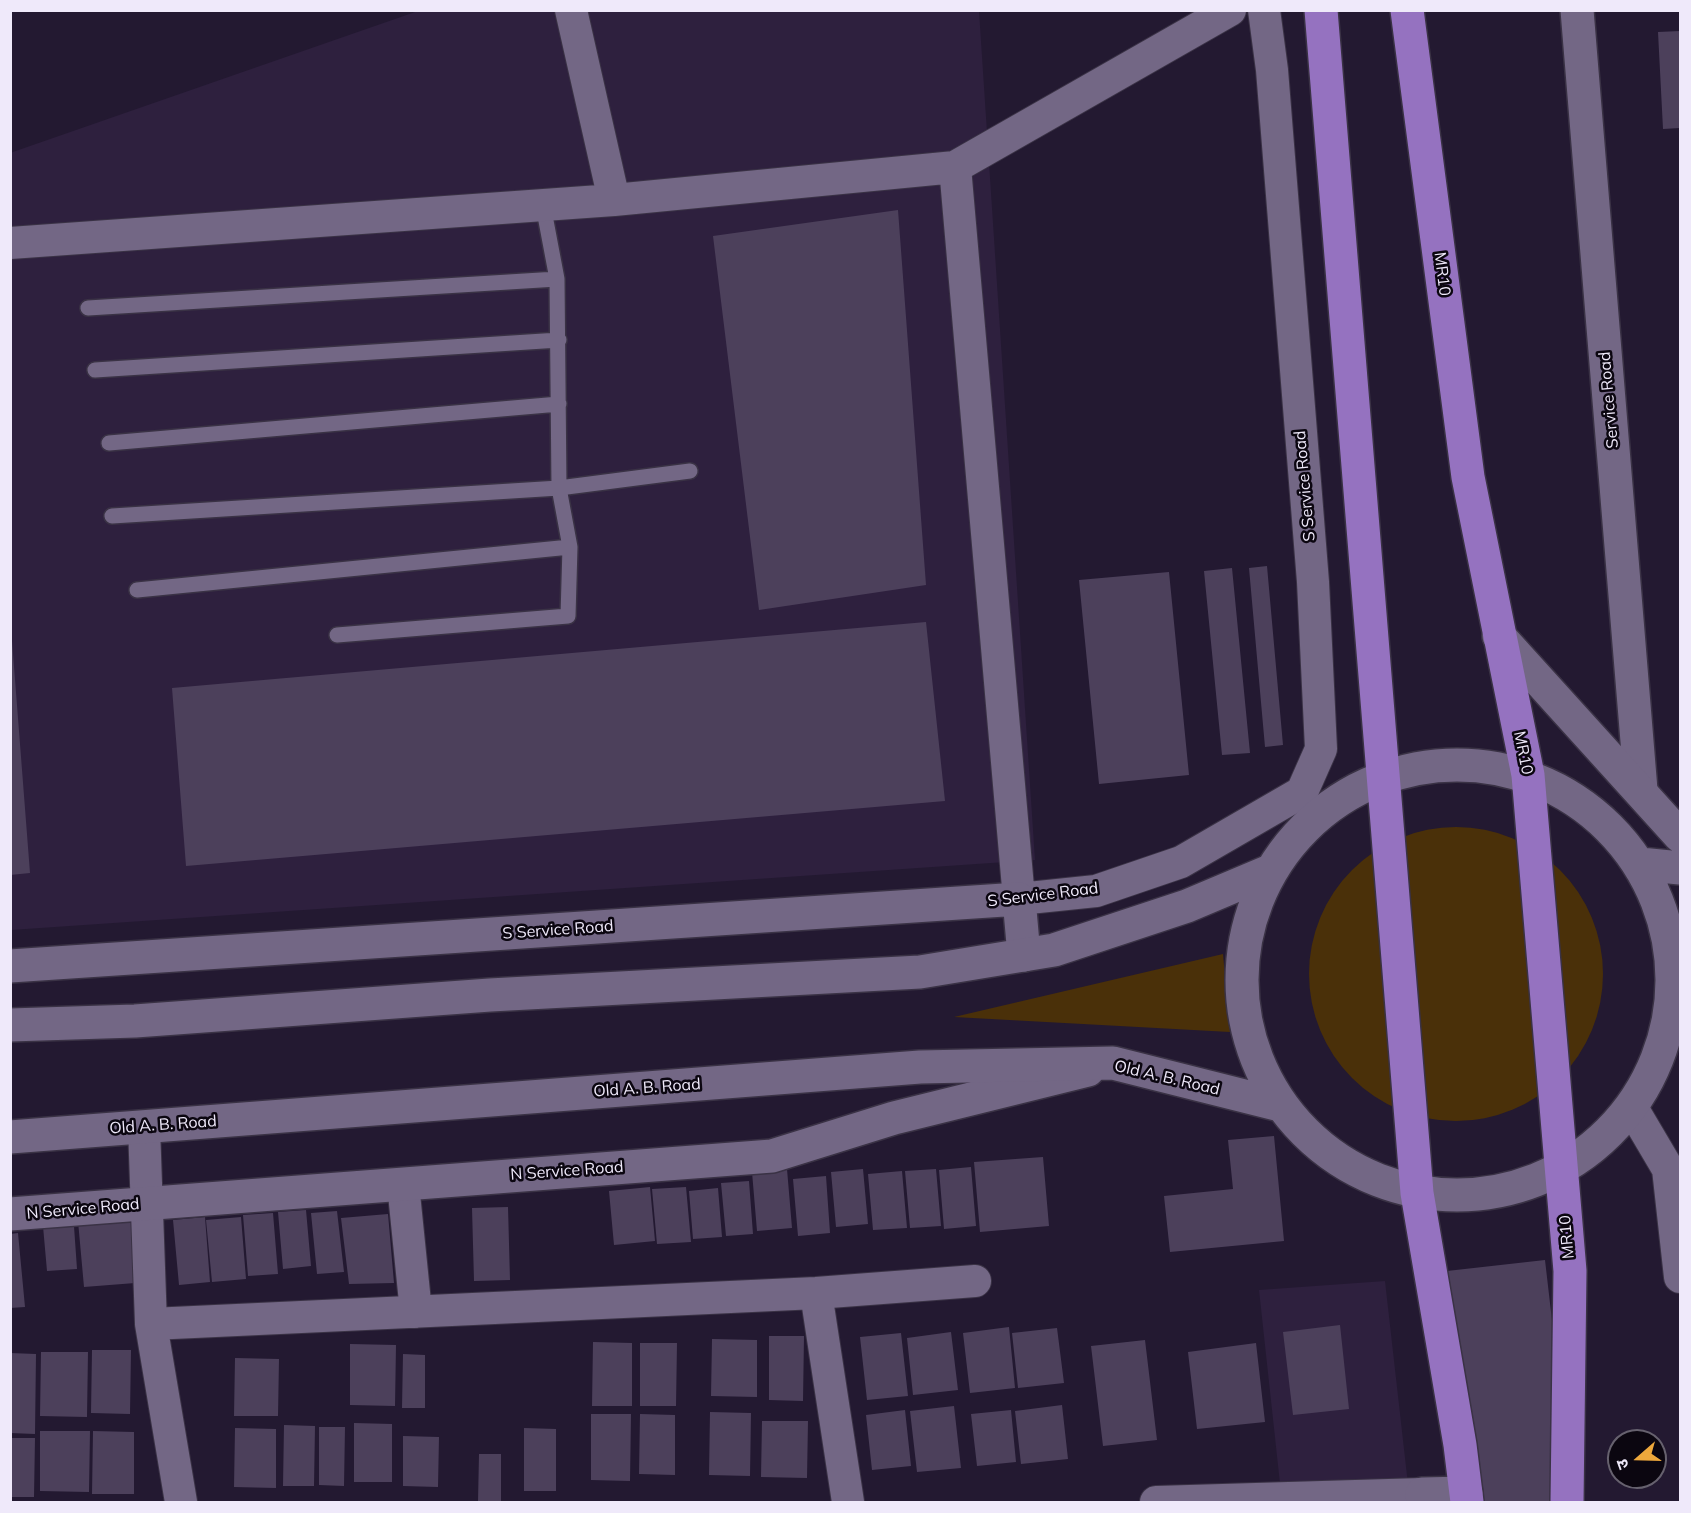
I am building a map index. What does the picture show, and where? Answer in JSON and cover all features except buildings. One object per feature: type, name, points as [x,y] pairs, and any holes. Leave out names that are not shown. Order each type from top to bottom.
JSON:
[{"type":"main road","points":[[1322,10],[1417,1193],[1466,1498],[1422,1498]]},
{"type":"main road","name":"MR10","points":[[1407,10],[1468,477],[1498,636],[1528,775],[1570,1271],[1568,1503]]},
{"type":"main road","name":"Service Road","points":[[1577,10],[1641,790]]},
{"type":"main road","points":[[1498,636],[1641,790],[1680,836]]},
{"type":"main road","points":[[1444,763],[1487,765],[1528,775],[1608,825],[1640,864],[1666,925],[1672,962],[1673,999],[1669,1058],[1612,1132],[1561,1172],[1536,1182],[1477,1196],[1417,1193],[1364,1176],[1318,1146],[1280,1105],[1244,1017],[1241,964],[1269,871],[1309,820],[1334,800],[1384,776],[1402,769],[1444,763]]},
{"type":"main road","points":[[1640,864],[1680,868]]},
{"type":"main road","points":[[10,1025],[147,1020],[490,995],[920,972],[1054,950],[1187,906],[1269,871]]},
{"type":"main road","points":[[1019,899],[1024,955]]},
{"type":"main road","name":"S Service Road","points":[[10,966],[1019,899]]},
{"type":"main road","name":"Old A. B. Road","points":[[10,1137],[920,1067],[1113,1064],[1280,1105]]},
{"type":"main road","name":"N Service Road","points":[[10,1214],[772,1156],[894,1118],[1113,1064]]},
{"type":"street","points":[[571,10],[614,200]]},
{"type":"street","points":[[10,243],[614,200],[955,167],[1230,10]]},
{"type":"street","name":"S Service Road","points":[[1019,899],[1096,891],[1180,862],[1302,792],[1321,748],[1313,582],[1272,70],[1264,10]]},
{"type":"street","points":[[955,167],[1019,899]]},
{"type":"street","points":[[1632,1108],[1668,1169],[1680,1277]]},
{"type":"street","points":[[144,1126],[151,1324],[181,1503]]},
{"type":"street","points":[[403,1184],[416,1312]]},
{"type":"street","points":[[151,1324],[816,1293],[975,1281]]},
{"type":"street","points":[[816,1293],[848,1503]]},
{"type":"street","points":[[1156,1503],[1422,1498]]},
{"type":"lane","points":[[336,635],[568,616],[570,547],[559,488],[558,279],[543,205]]},
{"type":"lane","points":[[88,308],[558,279]]},
{"type":"lane","points":[[95,370],[559,340]]},
{"type":"lane","points":[[109,443],[559,404]]},
{"type":"lane","points":[[112,516],[559,488],[690,471]]},
{"type":"lane","points":[[137,590],[570,547]]},
{"type":"shaded area","points":[[418,11],[979,11],[1035,860],[11,930],[10,153]]},
{"type":"shaded area","points":[[1456,827],[1485,830],[1512,838],[1538,852],[1560,870],[1578,892],[1592,918],[1600,945],[1603,974],[1600,1003],[1592,1030],[1578,1056],[1560,1078],[1538,1096],[1512,1110],[1485,1118],[1456,1121],[1427,1118],[1400,1110],[1374,1096],[1352,1078],[1334,1056],[1320,1030],[1312,1003],[1309,974],[1312,945],[1320,918],[1334,892],[1352,870],[1374,852],[1400,838],[1427,830]]},
{"type":"shaded area","points":[[1223,954],[1230,1032],[954,1017]]},
{"type":"shaded area","points":[[1385,1281],[1410,1502],[1282,1502],[1259,1290]]}]
